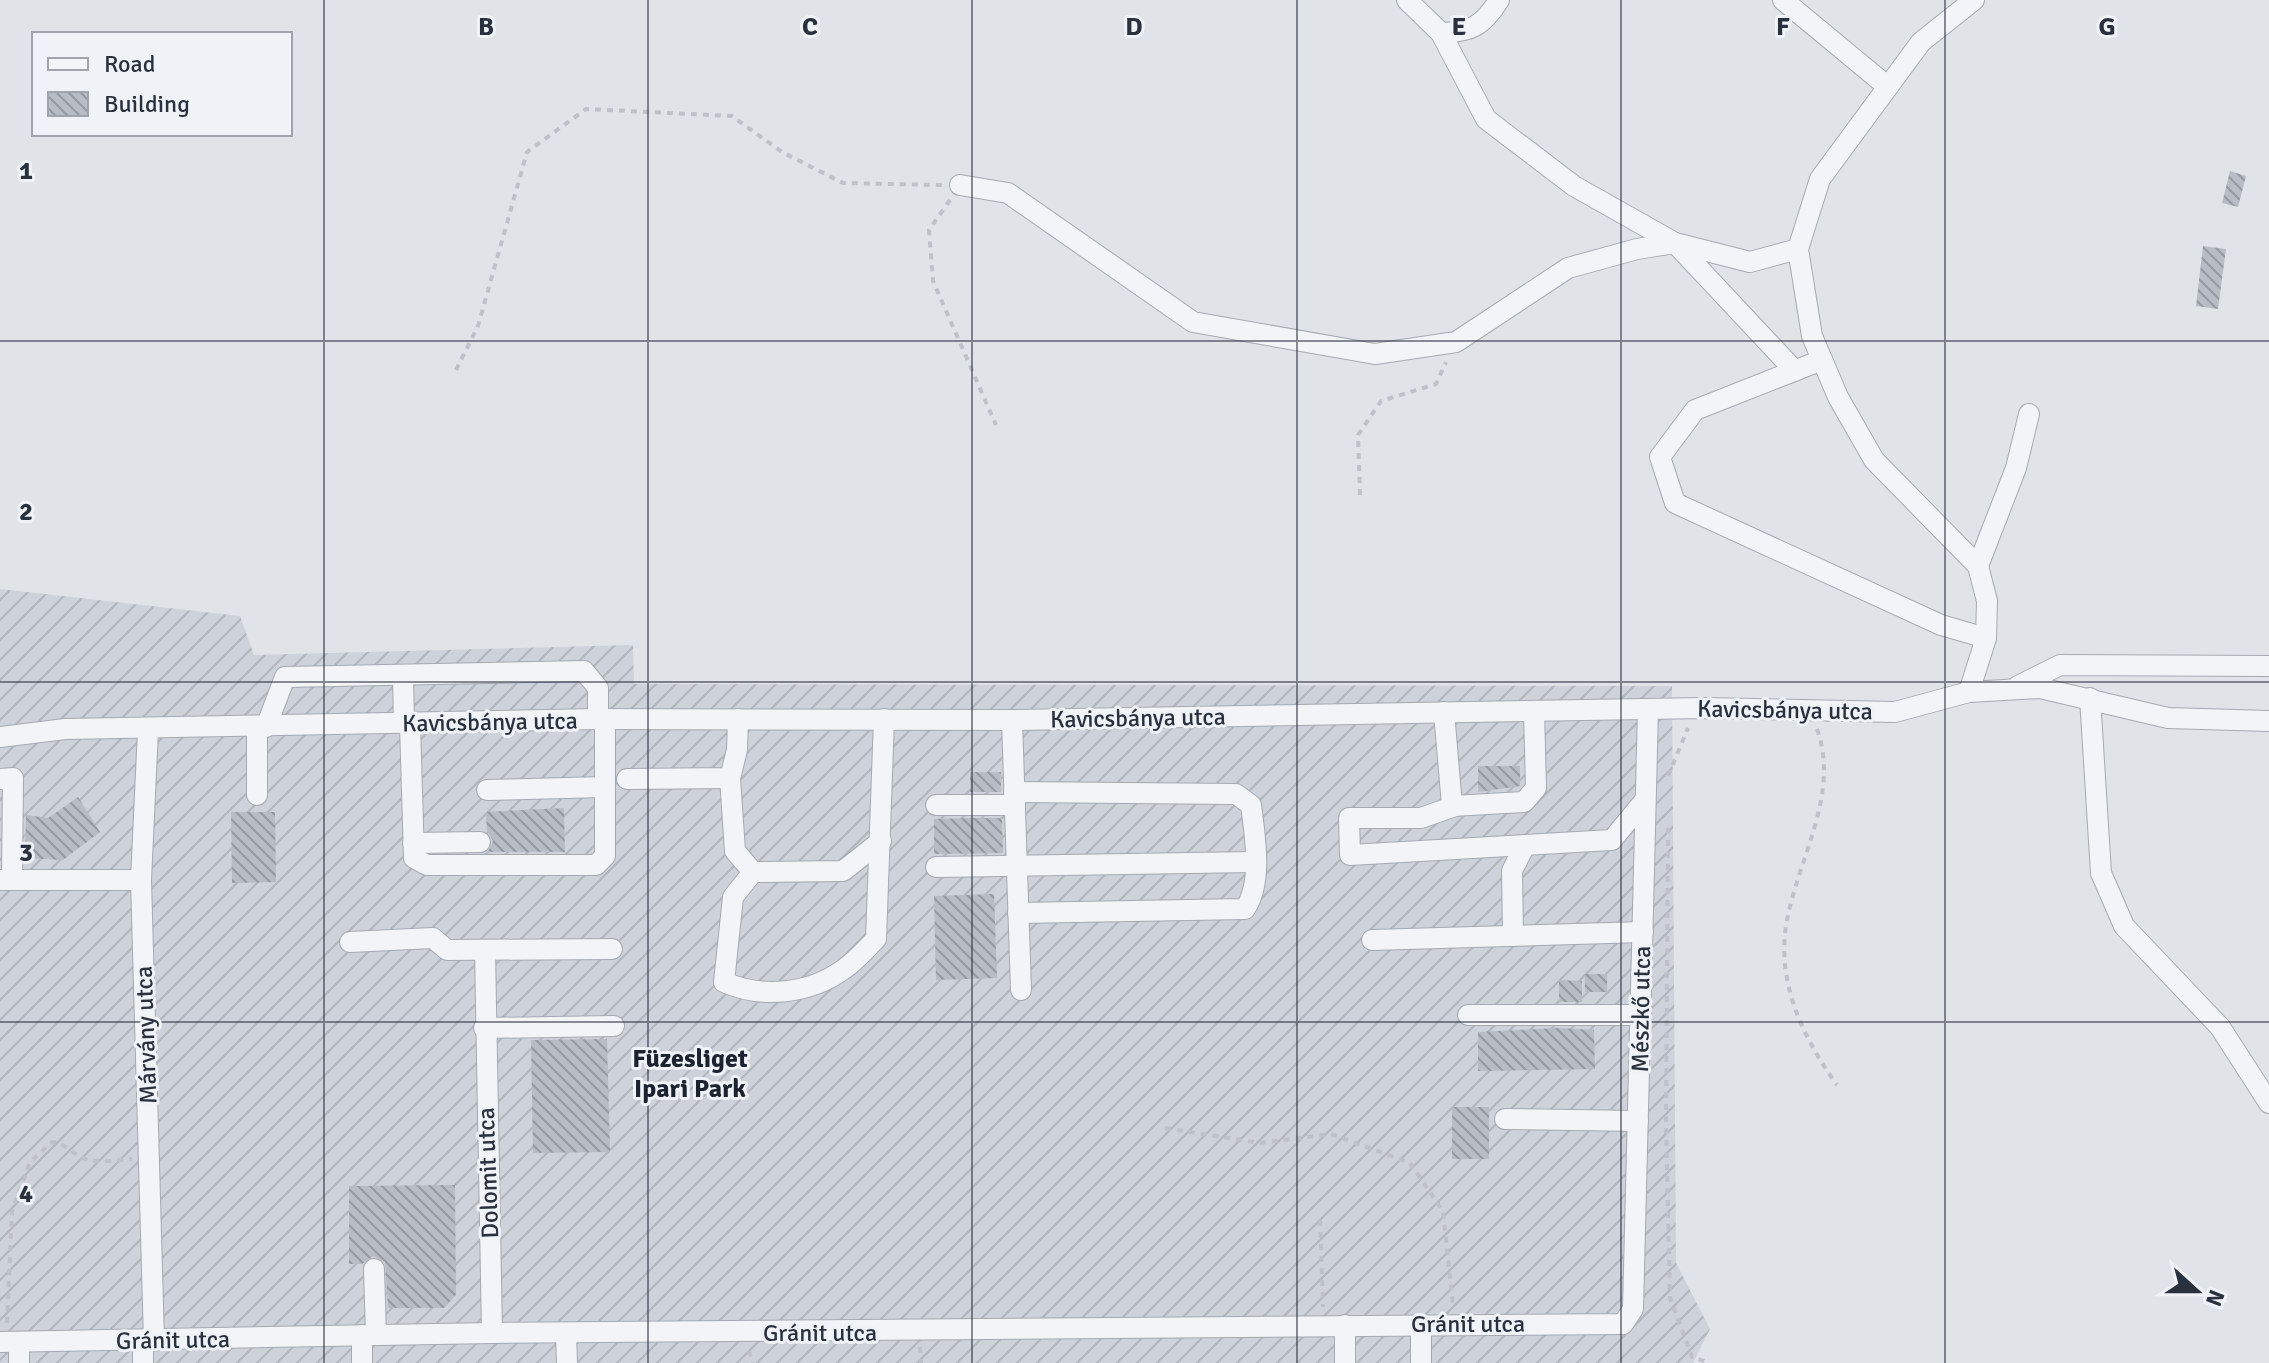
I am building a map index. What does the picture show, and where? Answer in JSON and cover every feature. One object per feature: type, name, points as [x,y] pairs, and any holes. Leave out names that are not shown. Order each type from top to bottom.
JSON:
[{"type":"street","points":[[1407,0],[1441,33],[1486,119],[1574,186],[1675,243],[1750,262],[1798,249]]},
{"type":"street","points":[[1441,33],[1467,32],[1491,14],[1499,0]]},
{"type":"street","points":[[1783,0],[1805,9],[1888,87]]},
{"type":"street","points":[[1969,692],[1986,638],[1987,601],[1978,566],[1874,460],[1812,336],[1798,249],[1820,179],[1921,42],[1974,0]]},
{"type":"street","points":[[960,185],[1008,193],[1193,322],[1375,354],[1456,342],[1568,268],[1675,243]]},
{"type":"street","points":[[1675,243],[1795,371]]},
{"type":"street","points":[[1822,360],[1695,410],[1660,457],[1675,503],[1941,625],[1986,638]]},
{"type":"street","points":[[1978,566],[2016,468],[2029,414]]},
{"type":"street","points":[[2012,689],[2060,665],[2269,666]]},
{"type":"street","points":[[257,795],[261,727],[285,677],[584,671],[598,688],[602,719],[605,856],[596,865],[427,865],[414,858],[403,675]]},
{"type":"street","name":"Kavicsbánya utca","points":[[0,737],[65,729],[148,730],[602,719],[1012,720],[1704,708],[1895,712],[1969,692],[2040,688],[2168,718],[2269,721]]},
{"type":"street","points":[[2090,698],[2101,873],[2124,926],[2220,1027],[2269,1103]]},
{"type":"street","name":"Mészkő utca","points":[[1633,1309],[1648,709]]},
{"type":"street","points":[[1534,711],[1536,788],[1524,802],[1455,806],[1421,818],[1349,818],[1350,855],[1612,840],[1645,800]]},
{"type":"street","points":[[1444,712],[1452,806],[1455,806]]},
{"type":"street","points":[[738,719],[730,778],[735,851],[753,872]]},
{"type":"street","points":[[753,872],[733,897],[724,982],[743,990],[789,993],[843,970],[876,939],[884,719]]},
{"type":"street","points":[[1012,720],[1021,990]]},
{"type":"street","name":"Márvány utca","points":[[143,1363],[149,1341],[149,1158],[141,880],[148,730]]},
{"type":"street","points":[[0,779],[13,778],[6,824],[6,880],[141,880]]},
{"type":"street","points":[[627,779],[730,778]]},
{"type":"street","points":[[487,790],[605,787]]},
{"type":"street","points":[[936,805],[1014,799],[1236,794],[1251,805],[1254,896],[1245,909],[1018,913]]},
{"type":"street","points":[[753,872],[843,871],[881,841]]},
{"type":"street","points":[[413,843],[480,842]]},
{"type":"street","points":[[1513,936],[1512,871],[1525,845]]},
{"type":"street","points":[[936,867],[1254,862]]},
{"type":"street","points":[[1372,940],[1643,932]]},
{"type":"street","points":[[350,942],[433,938],[447,950],[612,949]]},
{"type":"street","name":"Dolomit utca","points":[[485,950],[492,1333]]},
{"type":"street","points":[[1468,1015],[1641,1015]]},
{"type":"street","points":[[484,1020],[614,1026]]},
{"type":"street","points":[[1505,1119],[1638,1121]]},
{"type":"street","points":[[362,1363],[369,1335],[374,1269]]},
{"type":"street","name":"Gránit utca","points":[[9,1342],[492,1333],[903,1333],[1345,1325],[1623,1324],[1633,1309]]},
{"type":"street","points":[[1345,1325],[1345,1363]]},
{"type":"street","points":[[1421,1325],[1421,1363]]},
{"type":"street","points":[[566,1333],[567,1363]]},
{"type":"street","points":[[9,1342],[19,1363]]},
{"type":"path","points":[[456,370],[478,326],[527,152],[586,109],[732,116],[782,152],[843,183],[960,185]]},
{"type":"path","points":[[960,185],[929,230],[933,281],[996,425]]},
{"type":"path","points":[[1360,495],[1358,435],[1381,401],[1436,384],[1456,342]]},
{"type":"path","points":[[1668,791],[1668,776],[1676,749],[1704,708]]},
{"type":"path","points":[[1799,710],[1819,731],[1823,775],[1818,819],[1786,925],[1785,961],[1798,1021],[1837,1085]]},
{"type":"path","points":[[1668,823],[1666,1125],[1670,1298],[1692,1357],[1710,1363]]},
{"type":"path","points":[[1165,1128],[1260,1143],[1331,1134],[1410,1163],[1443,1211],[1455,1324]]},
{"type":"path","points":[[9,1342],[12,1211],[30,1162],[52,1142],[59,1142],[75,1155],[90,1161],[149,1158]]},
{"type":"path","points":[[1320,1220],[1323,1326]]},
{"type":"shaded area","points":[[0,589],[240,616],[254,655],[633,645],[634,684],[1672,686],[1676,1263],[1710,1329],[1693,1363],[0,1363]]},
{"type":"building","points":[[2230,171],[2246,176],[2238,207],[2222,203]]},
{"type":"building","points":[[2203,246],[2226,249],[2218,309],[2196,306]]},
{"type":"building","points":[[1478,766],[1520,766],[1520,786],[1478,792]]},
{"type":"building","points":[[970,772],[1001,772],[1001,792],[970,792]]},
{"type":"building","points":[[78,797],[100,832],[63,860],[25,858],[26,815],[48,818]]},
{"type":"building","points":[[564,808],[565,852],[488,852],[493,841],[487,831],[486,812]]},
{"type":"building","points":[[231,812],[275,812],[276,882],[232,883]]},
{"type":"building","points":[[1002,818],[1003,853],[934,854],[934,819]]},
{"type":"building","points":[[994,894],[997,978],[936,980],[934,896]]},
{"type":"building","points":[[1585,974],[1607,974],[1607,992],[1585,992]]},
{"type":"building","points":[[1559,980],[1582,981],[1582,1002],[1559,1002]]},
{"type":"building","points":[[1558,1028],[1594,1030],[1595,1069],[1478,1071],[1478,1032]]},
{"type":"building","points":[[607,1039],[610,1152],[533,1153],[531,1040]]},
{"type":"building","points":[[1452,1107],[1489,1107],[1489,1159],[1452,1159]]},
{"type":"building","points":[[455,1185],[456,1295],[444,1308],[388,1308],[385,1262],[373,1256],[362,1264],[349,1264],[349,1186]]},
{"type":"district","name":"Füzesliget Ipari Park","points":[[690,1074]]}]
